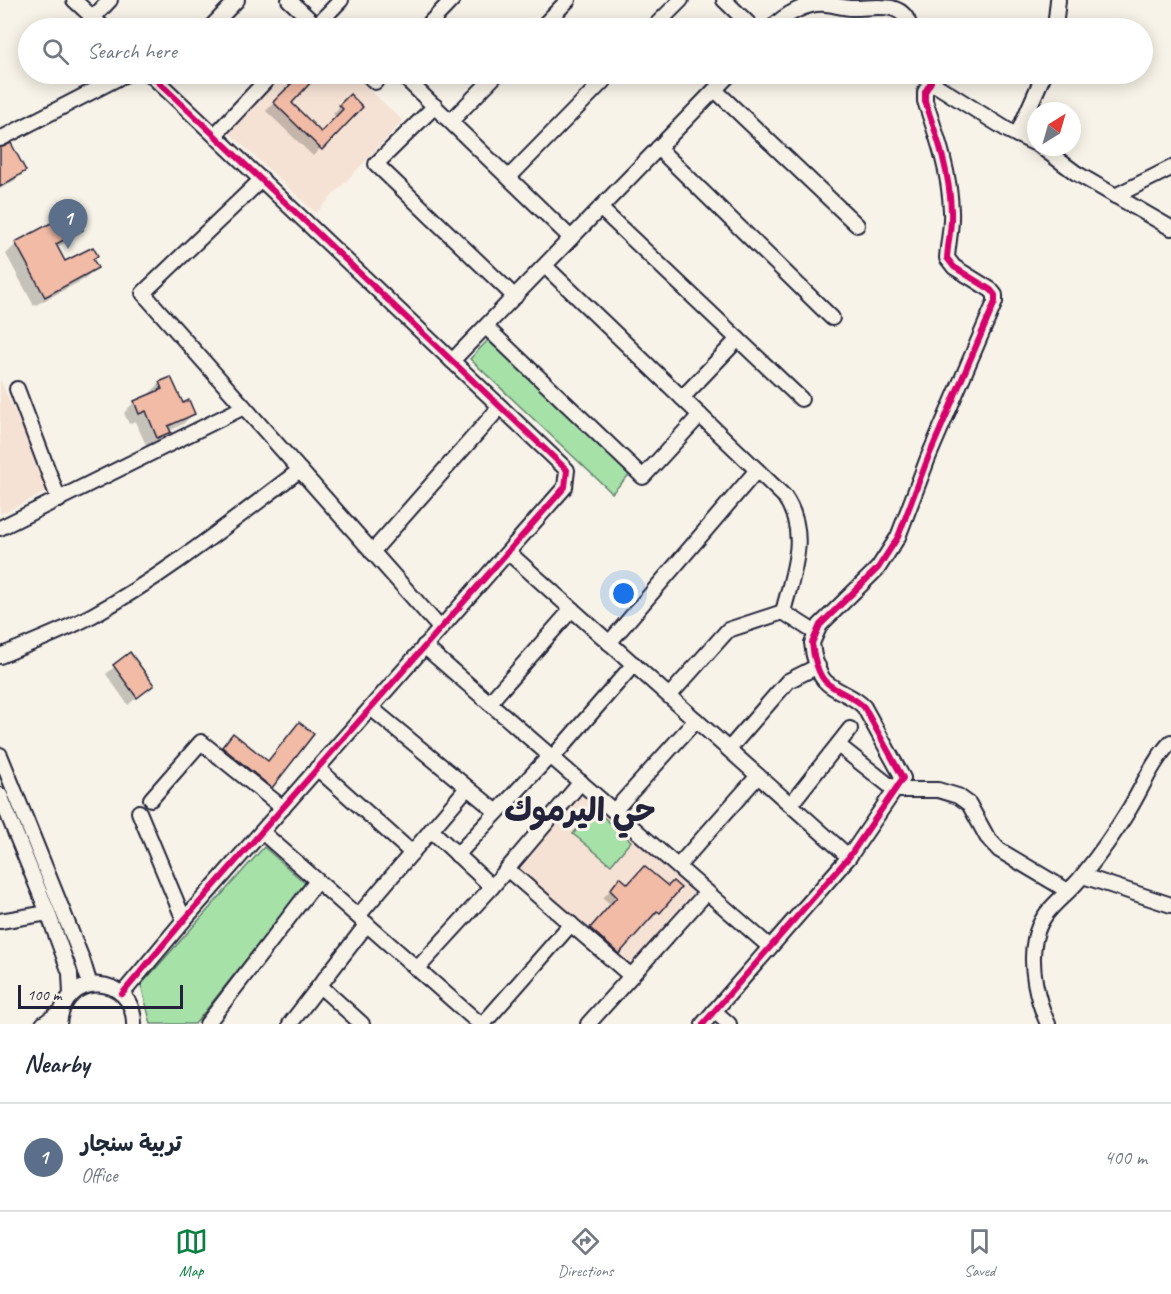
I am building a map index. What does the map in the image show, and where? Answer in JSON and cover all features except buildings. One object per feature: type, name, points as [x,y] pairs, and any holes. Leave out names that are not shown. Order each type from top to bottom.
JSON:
[{"type":"street","points":[[74,0],[93,18],[110,0]]},
{"type":"street","points":[[220,18],[237,0]]},
{"type":"street","points":[[289,0],[307,18]]},
{"type":"street","points":[[326,18],[341,0]]},
{"type":"street","points":[[435,18],[452,0]]},
{"type":"street","points":[[551,18],[568,0]]},
{"type":"street","points":[[663,18],[681,0]]},
{"type":"street","points":[[724,0],[743,18]]},
{"type":"street","points":[[1056,18],[1058,0]]},
{"type":"street","points":[[785,18],[818,4],[854,8],[883,4],[893,6],[906,18]]},
{"type":"street","points":[[0,139],[107,84]]},
{"type":"street","points":[[122,994],[184,920],[565,487],[567,470],[214,135],[166,84]]},
{"type":"street","points":[[214,135],[262,84]]},
{"type":"street","points":[[412,84],[572,238]]},
{"type":"street","points":[[451,122],[487,84]]},
{"type":"street","points":[[509,177],[600,84]]},
{"type":"street","points":[[452,362],[721,84]]},
{"type":"street","points":[[703,1024],[849,857],[903,778],[864,707],[825,682],[812,646],[816,633],[824,621],[878,568],[895,543],[928,458],[995,302],[995,295],[991,290],[954,267],[947,258],[951,199],[942,154],[924,101],[926,84]]},
{"type":"street","points":[[936,84],[1027,140]]},
{"type":"street","points":[[1017,135],[1040,84]]},
{"type":"street","points":[[715,90],[857,225]]},
{"type":"street","points":[[435,106],[376,164],[515,297]]},
{"type":"street","points":[[658,148],[832,318]]},
{"type":"street","points":[[1053,156],[1067,167],[1171,228]]},
{"type":"street","points":[[1115,196],[1171,168]]},
{"type":"street","points":[[262,179],[143,293],[440,628]]},
{"type":"street","points":[[600,208],[801,399]]},
{"type":"street","points":[[544,266],[784,496],[797,522],[798,541],[783,612]]},
{"type":"street","points":[[486,327],[643,477],[700,415]]},
{"type":"street","points":[[682,398],[738,339]]},
{"type":"street","points":[[17,389],[59,500]]},
{"type":"street","points":[[372,552],[500,407]]},
{"type":"street","points":[[0,528],[244,408]]},
{"type":"street","points":[[0,656],[91,616],[148,581],[189,554],[300,470]]},
{"type":"street","points":[[609,643],[757,470]]},
{"type":"street","points":[[508,553],[849,857]]},
{"type":"street","points":[[490,702],[572,609]]},
{"type":"street","points":[[783,612],[816,633]]},
{"type":"street","points":[[669,696],[728,630],[783,612]]},
{"type":"street","points":[[424,646],[771,947]]},
{"type":"street","points":[[457,855],[546,761],[553,757],[634,664]]},
{"type":"street","points":[[729,749],[788,681],[818,666]]},
{"type":"street","points":[[371,708],[497,812]]},
{"type":"street","points":[[614,811],[696,720]]},
{"type":"street","points":[[790,804],[850,729]]},
{"type":"street","points":[[151,799],[201,742],[283,808]]},
{"type":"street","points":[[1048,1024],[1041,1005],[1034,963],[1035,939],[1043,917],[1083,876],[1128,810],[1155,763],[1171,742]]},
{"type":"street","points":[[838,745],[895,790],[938,790],[958,796],[969,804],[987,837],[999,850],[1068,891]]},
{"type":"street","points":[[0,755],[82,959],[90,985]]},
{"type":"street","points":[[317,768],[412,853]]},
{"type":"street","points":[[678,866],[758,776]]},
{"type":"street","points":[[417,969],[492,887],[581,782]]},
{"type":"street","points":[[290,1024],[320,986],[362,920],[412,853],[467,788]]},
{"type":"street","points":[[0,795],[48,913],[69,974],[71,994]]},
{"type":"street","points":[[139,812],[184,920]]},
{"type":"street","points":[[431,830],[492,887]]},
{"type":"street","points":[[262,832],[482,1024],[571,924]]},
{"type":"street","points":[[507,869],[631,976]]},
{"type":"street","points":[[1083,876],[1171,905]]},
{"type":"street","points":[[207,1024],[317,881]]},
{"type":"street","points":[[588,1024],[707,892]]},
{"type":"street","points":[[0,921],[48,913]]},
{"type":"street","points":[[43,1024],[59,1018],[64,1002],[71,994],[80,988],[102,984],[122,994],[132,1009],[134,1024]]},
{"type":"street","points":[[320,986],[362,1024]]},
{"type":"street","points":[[714,1011],[729,1024]]},
{"type":"shaded area","points":[[269,84],[364,84],[403,121],[316,213],[225,129]]},
{"type":"shaded area","points":[[0,380],[51,490],[0,514]]},
{"type":"shaded area","points":[[581,793],[696,889],[629,967],[515,869]]},
{"type":"green space","points":[[488,340],[630,474],[612,493],[470,359]]},
{"type":"green space","points":[[594,809],[631,841],[611,865],[573,834]]},
{"type":"green space","points":[[264,847],[306,884],[195,1024],[151,1024],[141,985]]},
{"type":"cycle path","points":[[122,994],[184,920],[565,487],[567,470],[161,84]]},
{"type":"cycle path","points":[[703,1024],[849,857],[903,778],[864,707],[824,680],[816,665],[812,643],[820,625],[878,568],[898,537],[928,458],[995,302],[995,295],[991,290],[954,267],[947,258],[951,223],[950,197],[942,155],[925,101],[925,92],[930,84]]},
{"type":"place","name":"تربية سنجار","points":[[68,249]]},
{"type":"district","name":"حي اليرموك","points":[[580,810]]}]
